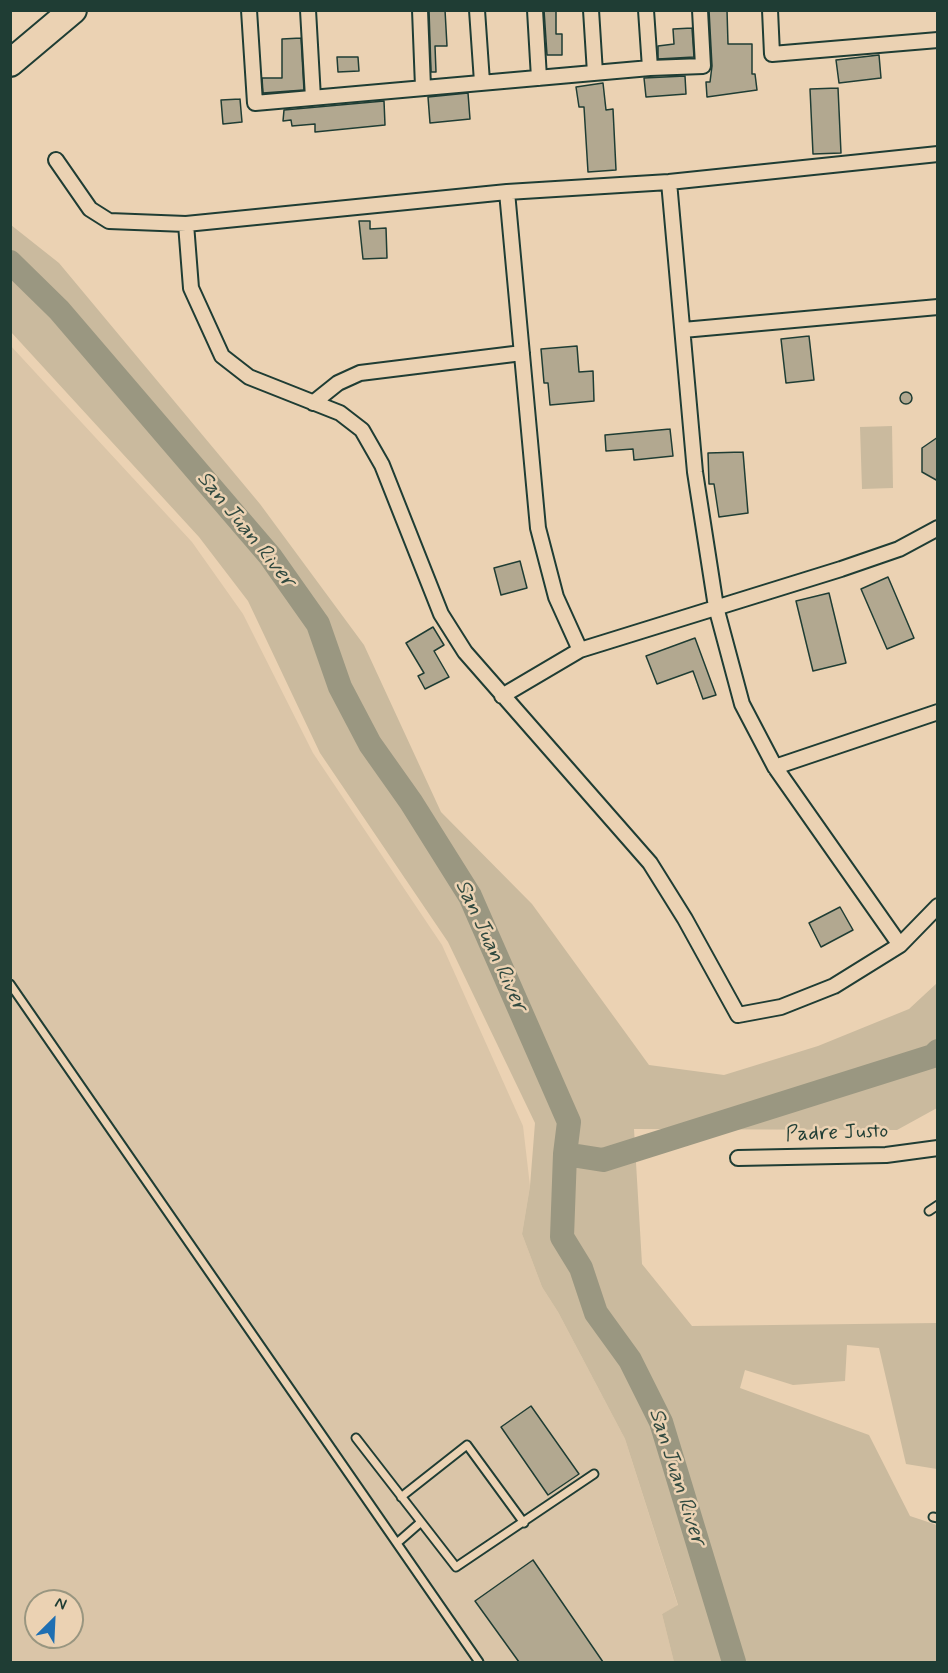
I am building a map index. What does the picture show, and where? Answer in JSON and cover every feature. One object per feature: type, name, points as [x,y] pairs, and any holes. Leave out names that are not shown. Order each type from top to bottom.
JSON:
[{"type":"highway","points":[[10,63],[73,10]]},
{"type":"street","points":[[249,10],[255,103],[650,68],[704,66],[700,10]]},
{"type":"street","points":[[308,10],[313,98]]},
{"type":"street","points":[[420,10],[423,87]]},
{"type":"street","points":[[477,10],[482,82]]},
{"type":"street","points":[[535,10],[539,78]]},
{"type":"street","points":[[591,10],[595,73]]},
{"type":"street","points":[[646,10],[650,68]]},
{"type":"street","points":[[770,10],[772,54],[938,40]]},
{"type":"street","points":[[56,160],[90,209],[109,220],[186,224],[507,192],[669,182],[938,154]]},
{"type":"street","points":[[669,182],[695,472],[716,607],[742,704],[775,766],[900,945]]},
{"type":"street","points":[[507,192],[538,528],[556,597],[580,650]]},
{"type":"street","points":[[186,224],[191,288],[222,356],[249,377],[340,413],[362,430],[382,465],[441,614],[465,652],[650,863],[685,919],[738,1015],[781,1007],[834,986],[900,945],[938,906]]},
{"type":"street","points":[[683,330],[938,308]]},
{"type":"street","points":[[313,403],[338,383],[360,373],[522,354]]},
{"type":"street","points":[[502,696],[580,650],[716,607],[781,590],[890,553],[938,528]]},
{"type":"street","points":[[775,766],[938,712]]},
{"type":"street","name":"Padre Justo","points":[[738,1158],[886,1155],[938,1148]]},
{"type":"lane","points":[[10,984],[479,1662]]},
{"type":"lane","points":[[929,1211],[938,1205]]},
{"type":"lane","points":[[356,1438],[456,1567],[594,1474]]},
{"type":"lane","points":[[401,1497],[467,1445],[524,1523]]},
{"type":"lane","points":[[397,1543],[421,1522]]},
{"type":"shaded area","points":[[11,225],[59,263],[260,504],[364,645],[441,812],[532,904],[649,1065],[724,1075],[818,1046],[909,1009],[937,983],[937,1108],[897,1130],[634,1129],[642,1264],[692,1326],[937,1323],[937,1469],[906,1464],[879,1348],[847,1345],[845,1381],[793,1385],[745,1370],[740,1388],[869,1435],[910,1516],[937,1525],[937,1662],[674,1662],[662,1614],[678,1605],[625,1439],[558,1312],[542,1287],[522,1234],[530,1186],[535,1123],[448,942],[320,753],[248,601],[199,537],[11,332]]},
{"type":"shaded area","points":[[10,345],[192,542],[243,614],[313,753],[442,945],[523,1126],[530,1186],[522,1234],[542,1287],[558,1312],[625,1439],[678,1606],[662,1614],[674,1662],[11,1662]]},
{"type":"shaded area","points":[[892,426],[893,488],[862,489],[860,427]]},
{"type":"building","points":[[429,10],[445,10],[447,46],[435,46],[436,72],[431,72]]},
{"type":"building","points":[[544,10],[556,10],[556,34],[562,34],[562,55],[547,55]]},
{"type":"building","points":[[709,10],[727,10],[728,44],[752,44],[752,74],[755,74],[757,90],[707,97],[706,82],[710,82],[712,66]]},
{"type":"building","points":[[692,28],[694,57],[658,59],[658,46],[674,44],[673,29]]},
{"type":"building","points":[[301,38],[304,90],[263,93],[262,78],[282,78],[282,39]]},
{"type":"building","points":[[879,55],[881,78],[839,83],[836,60]]},
{"type":"building","points":[[337,57],[358,57],[359,71],[338,72]]},
{"type":"building","points":[[685,76],[686,94],[646,97],[644,78]]},
{"type":"building","points":[[603,83],[606,110],[613,109],[616,170],[588,172],[584,107],[579,107],[576,87]]},
{"type":"building","points":[[838,88],[841,153],[813,154],[810,89]]},
{"type":"building","points":[[468,93],[470,119],[430,123],[428,97]]},
{"type":"building","points":[[240,99],[242,122],[223,124],[221,100]]},
{"type":"building","points":[[384,101],[385,125],[315,132],[315,124],[292,126],[291,120],[283,121],[284,110]]},
{"type":"building","points":[[359,221],[370,221],[370,229],[386,228],[387,258],[363,259]]},
{"type":"building","points":[[809,336],[814,380],[786,383],[781,339]]},
{"type":"building","points":[[577,346],[579,372],[593,371],[594,401],[550,405],[548,383],[544,383],[541,349]]},
{"type":"building","points":[[906,392],[912,398],[906,404],[900,398]]},
{"type":"building","points":[[670,429],[673,456],[634,460],[633,449],[606,451],[605,435]]},
{"type":"building","points":[[938,437],[938,481],[922,472],[922,448]]},
{"type":"building","points":[[743,452],[748,513],[719,517],[714,484],[709,484],[708,453]]},
{"type":"building","points":[[520,561],[527,588],[501,595],[494,568]]},
{"type":"building","points":[[888,577],[914,638],[887,649],[861,589]]},
{"type":"building","points":[[829,593],[846,663],[813,671],[796,601]]},
{"type":"building","points":[[433,627],[444,645],[434,651],[449,677],[425,689],[418,676],[424,673],[406,643]]},
{"type":"building","points":[[695,638],[716,695],[703,699],[693,671],[657,684],[646,656]]},
{"type":"building","points":[[840,907],[853,930],[821,947],[809,923]]},
{"type":"building","points":[[531,1406],[579,1474],[548,1495],[501,1427]]},
{"type":"building","points":[[533,1560],[603,1662],[519,1662],[475,1601]]},
{"type":"waterway","name":"San Juan River","points":[[10,262],[59,310],[270,556],[318,624],[340,687],[370,744],[411,802],[470,896],[569,1122],[565,1154],[562,1237],[581,1268],[596,1313],[630,1360],[661,1422],[734,1662]]},
{"type":"waterway","points":[[565,1154],[603,1160],[933,1056],[938,1051]]}]
